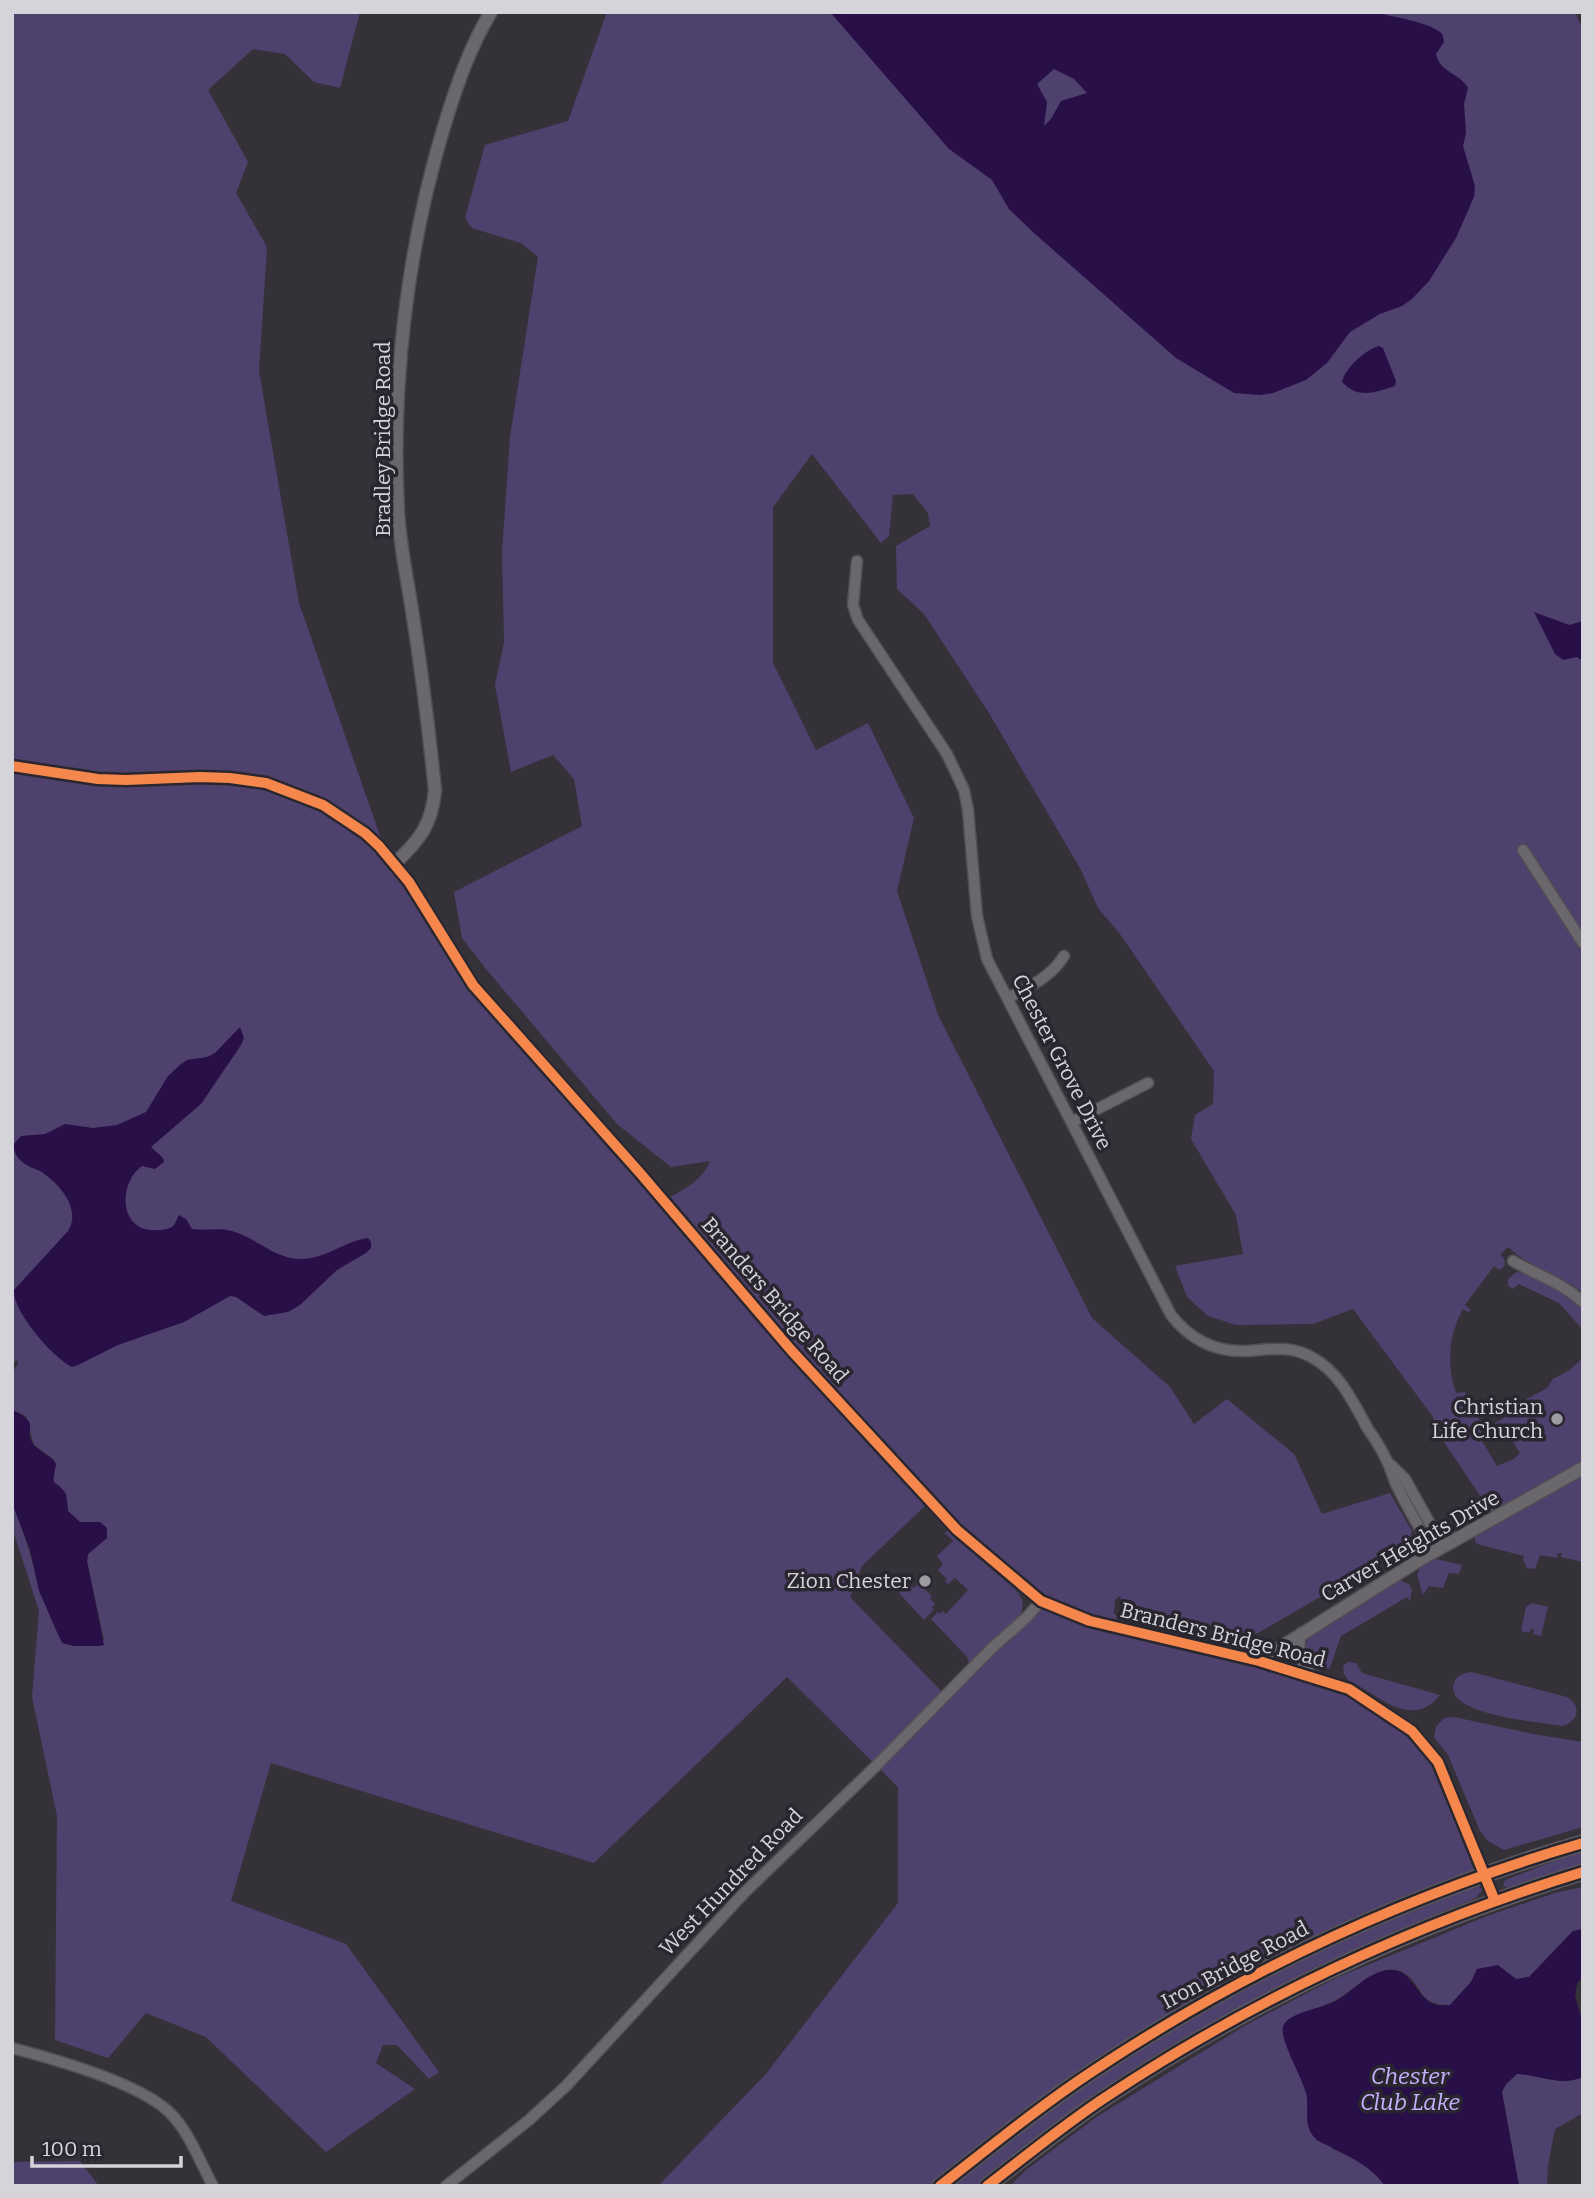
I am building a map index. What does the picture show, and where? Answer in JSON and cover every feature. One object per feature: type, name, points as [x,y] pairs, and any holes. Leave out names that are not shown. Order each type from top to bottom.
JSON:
[{"type":"main road","name":"Iron Bridge Road","points":[[940,2186],[1091,2072],[1209,1998],[1327,1937],[1485,1873],[1583,1843]]},
{"type":"main road","points":[[987,2186],[1104,2098],[1215,2029],[1291,1987],[1417,1930],[1583,1872]]},
{"type":"street","name":"Bradley Bridge Road","points":[[394,864],[426,829],[433,810],[435,790],[398,510],[398,402],[403,325],[424,207],[437,152],[450,106],[472,49],[491,12]]},
{"type":"street","name":"Chester Grove Drive","points":[[857,561],[853,605],[858,620],[947,754],[964,790],[980,934],[987,959],[1171,1315],[1179,1326],[1212,1347],[1229,1350],[1278,1347],[1310,1356],[1324,1365],[1346,1390],[1387,1461],[1395,1484],[1438,1550]]},
{"type":"street","name":"Branders Bridge Road","points":[[12,766],[98,779],[200,777],[266,783],[306,797],[346,819],[379,846],[409,882],[473,985],[647,1181],[791,1350],[957,1530],[1041,1601],[1090,1621],[1259,1661],[1349,1689],[1412,1731],[1438,1762],[1495,1901]]},
{"type":"street","points":[[1522,850],[1583,943]]},
{"type":"street","points":[[1007,998],[1046,978],[1064,956]]},
{"type":"street","points":[[1072,1122],[1148,1083]]},
{"type":"street","points":[[1513,1261],[1530,1272],[1560,1283],[1583,1302]]},
{"type":"street","name":"Carver Heights Drive","points":[[1259,1661],[1438,1550],[1583,1468]]},
{"type":"street","name":"West Hundred Road","points":[[446,2186],[529,2120],[566,2086],[744,1893],[1041,1601]]},
{"type":"street","points":[[1301,1633],[1298,1650],[1301,1664],[1314,1678]]},
{"type":"street","points":[[12,2048],[137,2090],[156,2101],[180,2126],[213,2186]]},
{"type":"shaded area","points":[[12,12],[360,12],[340,88],[314,82],[285,54],[253,49],[208,90],[248,162],[236,193],[267,247],[259,371],[299,603],[387,856],[460,964],[929,1502],[862,1566],[850,1597],[945,1695],[1041,1601],[1349,1692],[1411,1734],[1434,1761],[1482,1872],[1238,1980],[937,2186],[658,2186],[765,2075],[898,1903],[898,1787],[787,1677],[594,1863],[271,1763],[231,1901],[346,1944],[439,2072],[429,2079],[397,2045],[383,2045],[376,2063],[415,2089],[326,2152],[206,2037],[146,2013],[108,2058],[55,2040],[57,1816],[32,1697],[39,1611],[12,1527],[12,1503],[57,1633],[104,1640],[87,1561],[88,1554],[107,1538],[86,1523],[80,1522],[68,1511],[67,1500],[52,1479],[56,1464],[34,1445],[26,1416],[12,1410],[12,1373],[18,1364],[17,1360],[12,1363]]},
{"type":"shaded area","points":[[607,12],[1575,12],[1583,30],[1583,1293],[1526,1261],[1508,1247],[1500,1255],[1504,1258],[1505,1265],[1500,1270],[1494,1266],[1465,1305],[1471,1310],[1468,1312],[1463,1309],[1458,1319],[1452,1339],[1450,1361],[1456,1393],[1465,1392],[1485,1430],[1479,1436],[1497,1466],[1514,1459],[1520,1453],[1503,1425],[1496,1427],[1495,1423],[1509,1415],[1518,1404],[1547,1388],[1553,1379],[1583,1358],[1583,1465],[1493,1515],[1436,1430],[1433,1417],[1353,1309],[1313,1324],[1236,1325],[1208,1316],[1187,1297],[1175,1266],[1243,1254],[1236,1215],[1191,1139],[1195,1115],[1213,1104],[1214,1071],[1120,934],[1098,908],[1081,870],[989,713],[924,614],[897,589],[896,546],[930,526],[928,513],[913,494],[893,495],[889,536],[881,543],[812,454],[773,507],[773,663],[816,750],[868,723],[914,818],[897,891],[938,1015],[1092,1318],[1170,1387],[1194,1424],[1227,1399],[1294,1454],[1322,1514],[1390,1493],[1412,1531],[1408,1546],[1258,1633],[1247,1635],[1137,1610],[1122,1603],[1120,1596],[1115,1600],[1114,1614],[1131,1624],[1100,1620],[1060,1605],[1038,1591],[961,1527],[879,1440],[668,1198],[698,1179],[710,1161],[671,1167],[617,1124],[462,938],[454,892],[582,826],[574,779],[553,755],[511,772],[495,685],[504,642],[502,552],[510,437],[538,257],[521,243],[472,228],[465,218],[485,145],[568,121]]},
{"type":"shaded area","points":[[1517,1272],[1544,1281],[1577,1303],[1583,1310],[1583,1330],[1559,1303],[1519,1284],[1513,1289],[1508,1286],[1508,1279]]},
{"type":"shaded area","points":[[1583,1475],[1583,1562],[1561,1557],[1562,1553],[1558,1553],[1557,1558],[1540,1555],[1535,1569],[1527,1568],[1524,1556],[1477,1544],[1475,1541],[1475,1537]]},
{"type":"shaded area","points":[[950,1529],[1018,1592],[1023,1602],[1021,1615],[969,1663],[967,1657],[931,1619],[938,1612],[940,1614],[943,1611],[946,1614],[968,1590],[955,1578],[948,1584],[938,1570],[943,1564],[937,1556],[953,1541],[945,1533]]},
{"type":"shaded area","points":[[1436,1559],[1462,1565],[1459,1574],[1449,1573],[1443,1588],[1429,1586],[1423,1595],[1417,1575],[1420,1567]]},
{"type":"shaded area","points":[[1399,1580],[1409,1584],[1412,1590],[1410,1601],[1407,1597],[1341,1636],[1330,1668],[1318,1671],[1309,1664],[1304,1651],[1310,1635]]},
{"type":"shaded area","points":[[908,1583],[914,1588],[918,1583],[932,1596],[930,1599],[935,1604],[932,1607],[934,1609],[924,1620],[899,1593]]},
{"type":"shaded area","points":[[1532,1603],[1548,1607],[1541,1636],[1533,1634],[1534,1629],[1529,1633],[1521,1631],[1526,1607]]},
{"type":"shaded area","points":[[1348,1662],[1356,1663],[1362,1673],[1440,1695],[1418,1710],[1394,1706],[1348,1680],[1343,1666]]},
{"type":"shaded area","points":[[1471,1672],[1567,1697],[1575,1705],[1575,1717],[1562,1726],[1478,1710],[1463,1703],[1454,1694],[1457,1678]]},
{"type":"shaded area","points":[[1454,1717],[1583,1742],[1583,1827],[1504,1850],[1488,1841],[1480,1831],[1448,1755],[1434,1737],[1436,1727],[1444,1718]]},
{"type":"shaded area","points":[[1583,1850],[1583,1868],[1513,1889],[1503,1886],[1505,1880]]},
{"type":"shaded area","points":[[1477,1884],[1482,1890],[1476,1898],[1422,1920],[1267,1996],[981,2186],[952,2186],[1089,2083],[1218,2002],[1346,1938]]},
{"type":"shaded area","points":[[1583,1887],[1583,1929],[1573,1931],[1529,1977],[1516,1979],[1477,1969],[1471,1982],[1450,2005],[1431,2002],[1404,1973],[1396,1970],[1379,1972],[1320,2008],[1284,2039],[1304,2084],[1308,2100],[1333,2149],[1365,2164],[1377,2174],[1385,2186],[1010,2186],[1026,2170],[1098,2116],[1246,2025],[1336,1978],[1487,1916],[1555,1893]]},
{"type":"shaded area","points":[[1517,2074],[1558,2081],[1583,2077],[1583,2113],[1555,2129],[1547,2186],[1519,2186],[1502,2092]]},
{"type":"shaded area","points":[[80,2161],[99,2186],[12,2186],[12,2162]]},
{"type":"water","points":[[830,12],[1374,12],[1418,22],[1442,34],[1444,42],[1436,54],[1438,60],[1468,88],[1464,104],[1466,133],[1463,146],[1475,186],[1474,197],[1456,238],[1429,281],[1412,299],[1350,332],[1327,363],[1306,380],[1273,393],[1260,395],[1234,393],[1176,358],[1009,209],[992,180],[949,149]],"holes":[[[1054,69],[1074,79],[1087,93],[1061,101],[1044,126],[1047,102],[1037,84]]]},
{"type":"water","points":[[1379,346],[1383,348],[1396,381],[1395,386],[1360,393],[1342,382],[1347,371],[1362,355]]},
{"type":"water","points":[[1534,612],[1569,625],[1583,621],[1583,661],[1577,657],[1563,660],[1555,654]]},
{"type":"water","points":[[240,1027],[244,1038],[241,1045],[201,1104],[151,1147],[164,1162],[155,1169],[142,1166],[128,1184],[126,1206],[129,1216],[145,1229],[158,1230],[173,1226],[179,1215],[186,1219],[192,1229],[235,1232],[275,1253],[292,1258],[318,1256],[368,1238],[371,1248],[337,1270],[300,1305],[288,1312],[264,1316],[236,1297],[230,1296],[184,1322],[118,1345],[72,1367],[35,1333],[20,1310],[14,1290],[68,1231],[72,1223],[70,1206],[54,1182],[20,1160],[13,1145],[21,1136],[45,1134],[65,1124],[93,1128],[117,1125],[146,1112],[168,1076],[181,1064],[215,1053]]},
{"type":"water","points":[[12,1410],[27,1419],[34,1445],[56,1464],[54,1481],[66,1494],[68,1511],[80,1522],[100,1522],[107,1528],[107,1538],[88,1554],[87,1561],[104,1645],[74,1646],[62,1643],[39,1591],[30,1550],[12,1503]]},
{"type":"water","name":"Chester Club Lake","points":[[1583,1929],[1583,1976],[1577,1984],[1575,1996],[1583,2024],[1583,2077],[1558,2081],[1517,2074],[1502,2092],[1519,2186],[1385,2186],[1366,2167],[1318,2141],[1311,2133],[1307,2122],[1306,2093],[1283,2033],[1283,2027],[1291,2018],[1334,2002],[1367,1978],[1389,1970],[1403,1973],[1434,2004],[1450,2005],[1471,1982],[1477,1969],[1498,1965],[1516,1979],[1529,1977],[1573,1931]]},
{"type":"cycle path","points":[[12,766],[98,779],[200,777],[266,783],[323,805],[365,833],[409,882],[473,985],[640,1173],[791,1350],[957,1530],[1041,1601],[1090,1621],[1259,1661],[1349,1689],[1412,1731],[1438,1762],[1495,1901]]},
{"type":"cycle path","points":[[940,2186],[1034,2112],[1093,2071],[1209,2000],[1329,1938],[1391,1911],[1518,1863],[1583,1843]]},
{"type":"cycle path","points":[[987,2186],[1106,2097],[1162,2061],[1277,1996],[1396,1940],[1458,1915],[1583,1872]]},
{"type":"place","name":"Christian Life Church","points":[[1557,1419]]},
{"type":"place","name":"Zion Chester","points":[[925,1581]]}]
